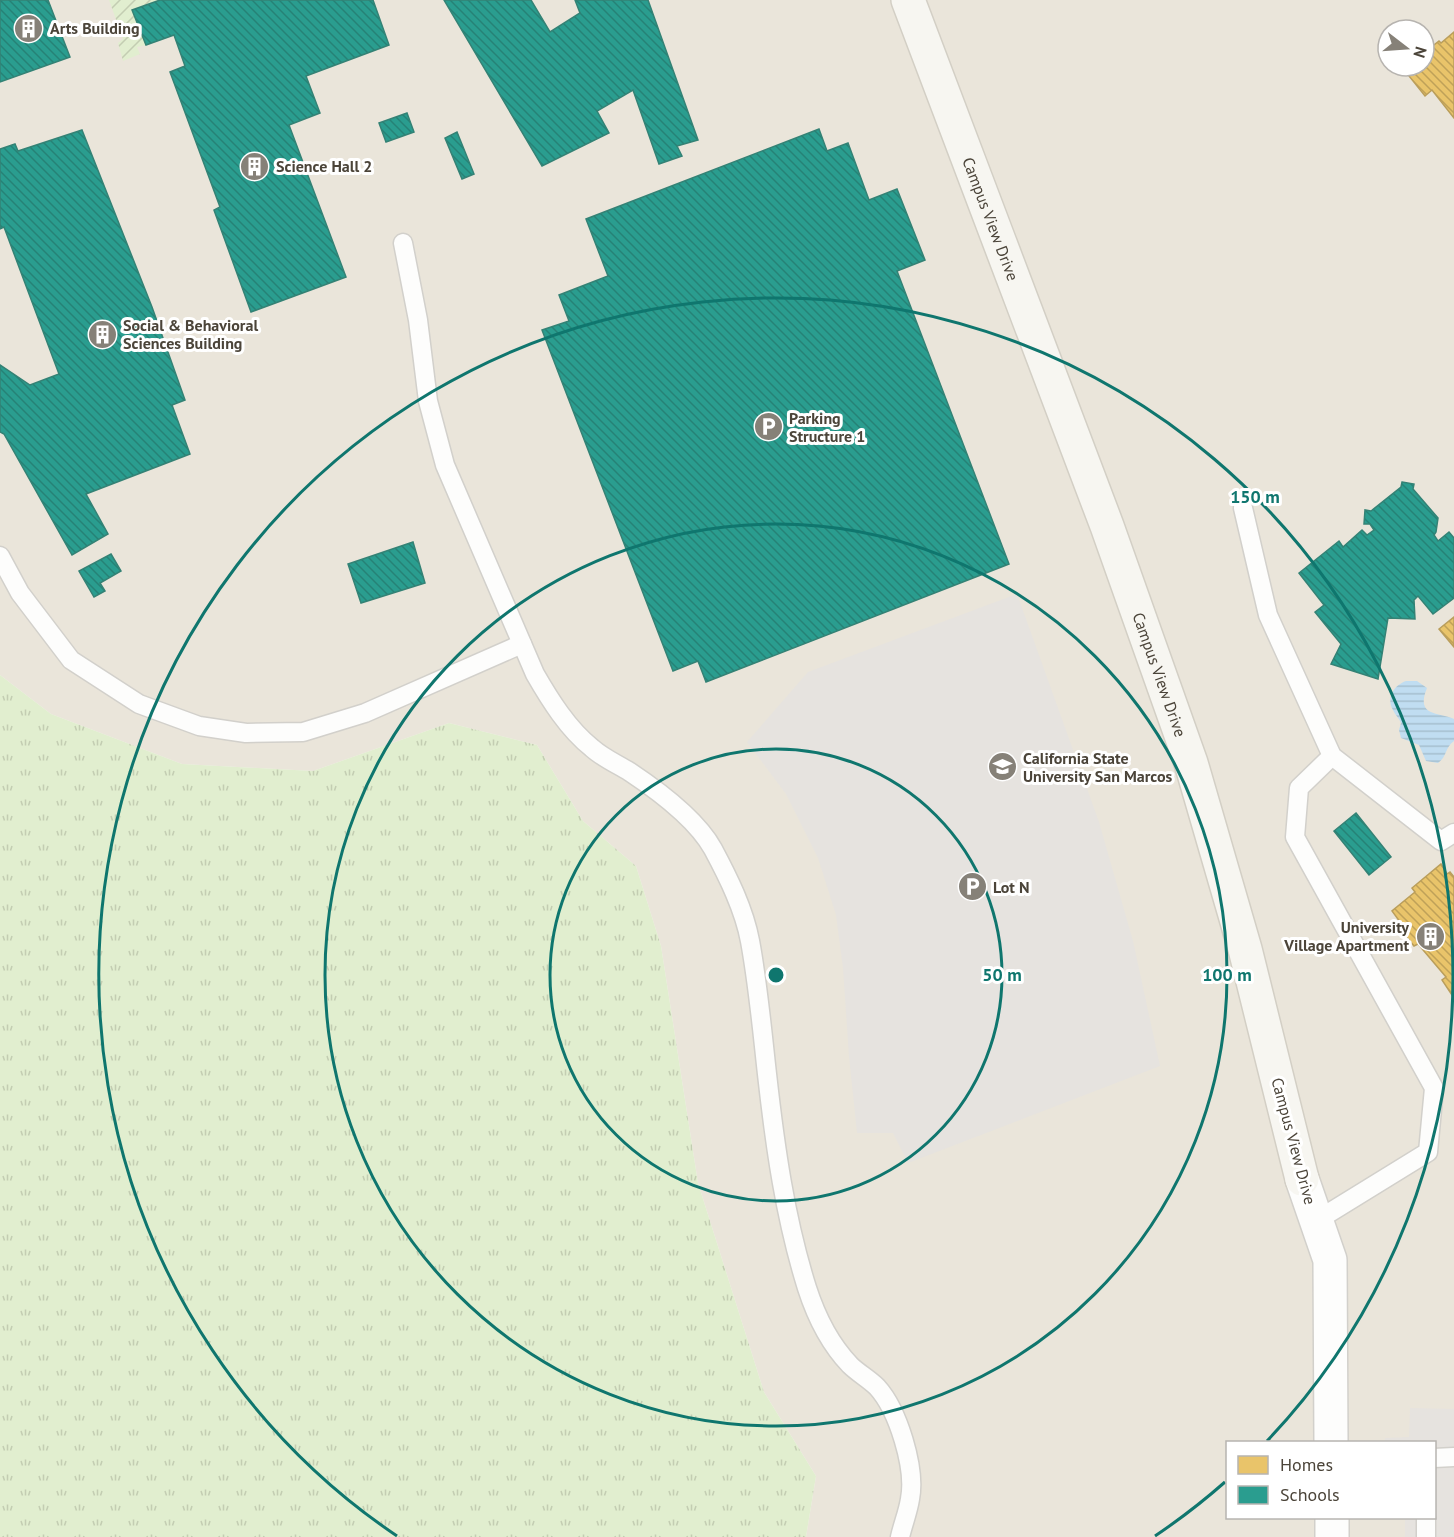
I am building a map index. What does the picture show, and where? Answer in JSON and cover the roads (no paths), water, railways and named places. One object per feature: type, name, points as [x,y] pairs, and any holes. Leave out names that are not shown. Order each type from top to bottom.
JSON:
[{"type":"street","name":"Campus View Drive","points":[[908,0],[1103,516],[1191,763],[1245,949],[1302,1179],[1330,1260],[1331,1441]]},
{"type":"street","points":[[1332,1519],[1332,1537]]},
{"type":"lane","points":[[403,243],[418,320],[428,401],[445,465],[535,674],[552,703],[592,748],[673,803],[712,846],[739,903],[750,939],[775,1144],[788,1220],[807,1289],[820,1322],[834,1347],[852,1367],[877,1388],[892,1412],[902,1439],[910,1466],[911,1497],[900,1537]]},
{"type":"lane","points":[[1243,508],[1268,615],[1332,756],[1441,841],[1454,833]]},
{"type":"lane","points":[[0,556],[20,593],[71,660],[139,704],[199,726],[246,733],[303,732],[365,713],[522,644]]},
{"type":"lane","points":[[1316,1221],[1428,1152],[1434,1088],[1295,837],[1299,788],[1332,756]]},
{"type":"lane","points":[[1436,1458],[1454,1457]]},
{"type":"lane","points":[[1426,1519],[1426,1537]]},
{"type":"water","points":[[1406,681],[1417,681],[1427,688],[1424,697],[1426,709],[1454,719],[1454,741],[1438,763],[1426,761],[1419,745],[1401,738],[1399,730],[1401,723],[1390,701],[1392,692]]},
{"type":"place","name":"Arts Building","points":[[29,28]]},
{"type":"place","name":"Science Hall 2","points":[[255,166]]},
{"type":"place","name":"Social & Behavioral Sciences Building","points":[[102,334]]},
{"type":"place","name":"Parking Structure 1","points":[[768,427]]},
{"type":"place","name":"California State University San Marcos","points":[[1002,767]]},
{"type":"place","name":"Lot N","points":[[972,887]]},
{"type":"place","name":"University Village Apartment","points":[[1430,936]]}]
